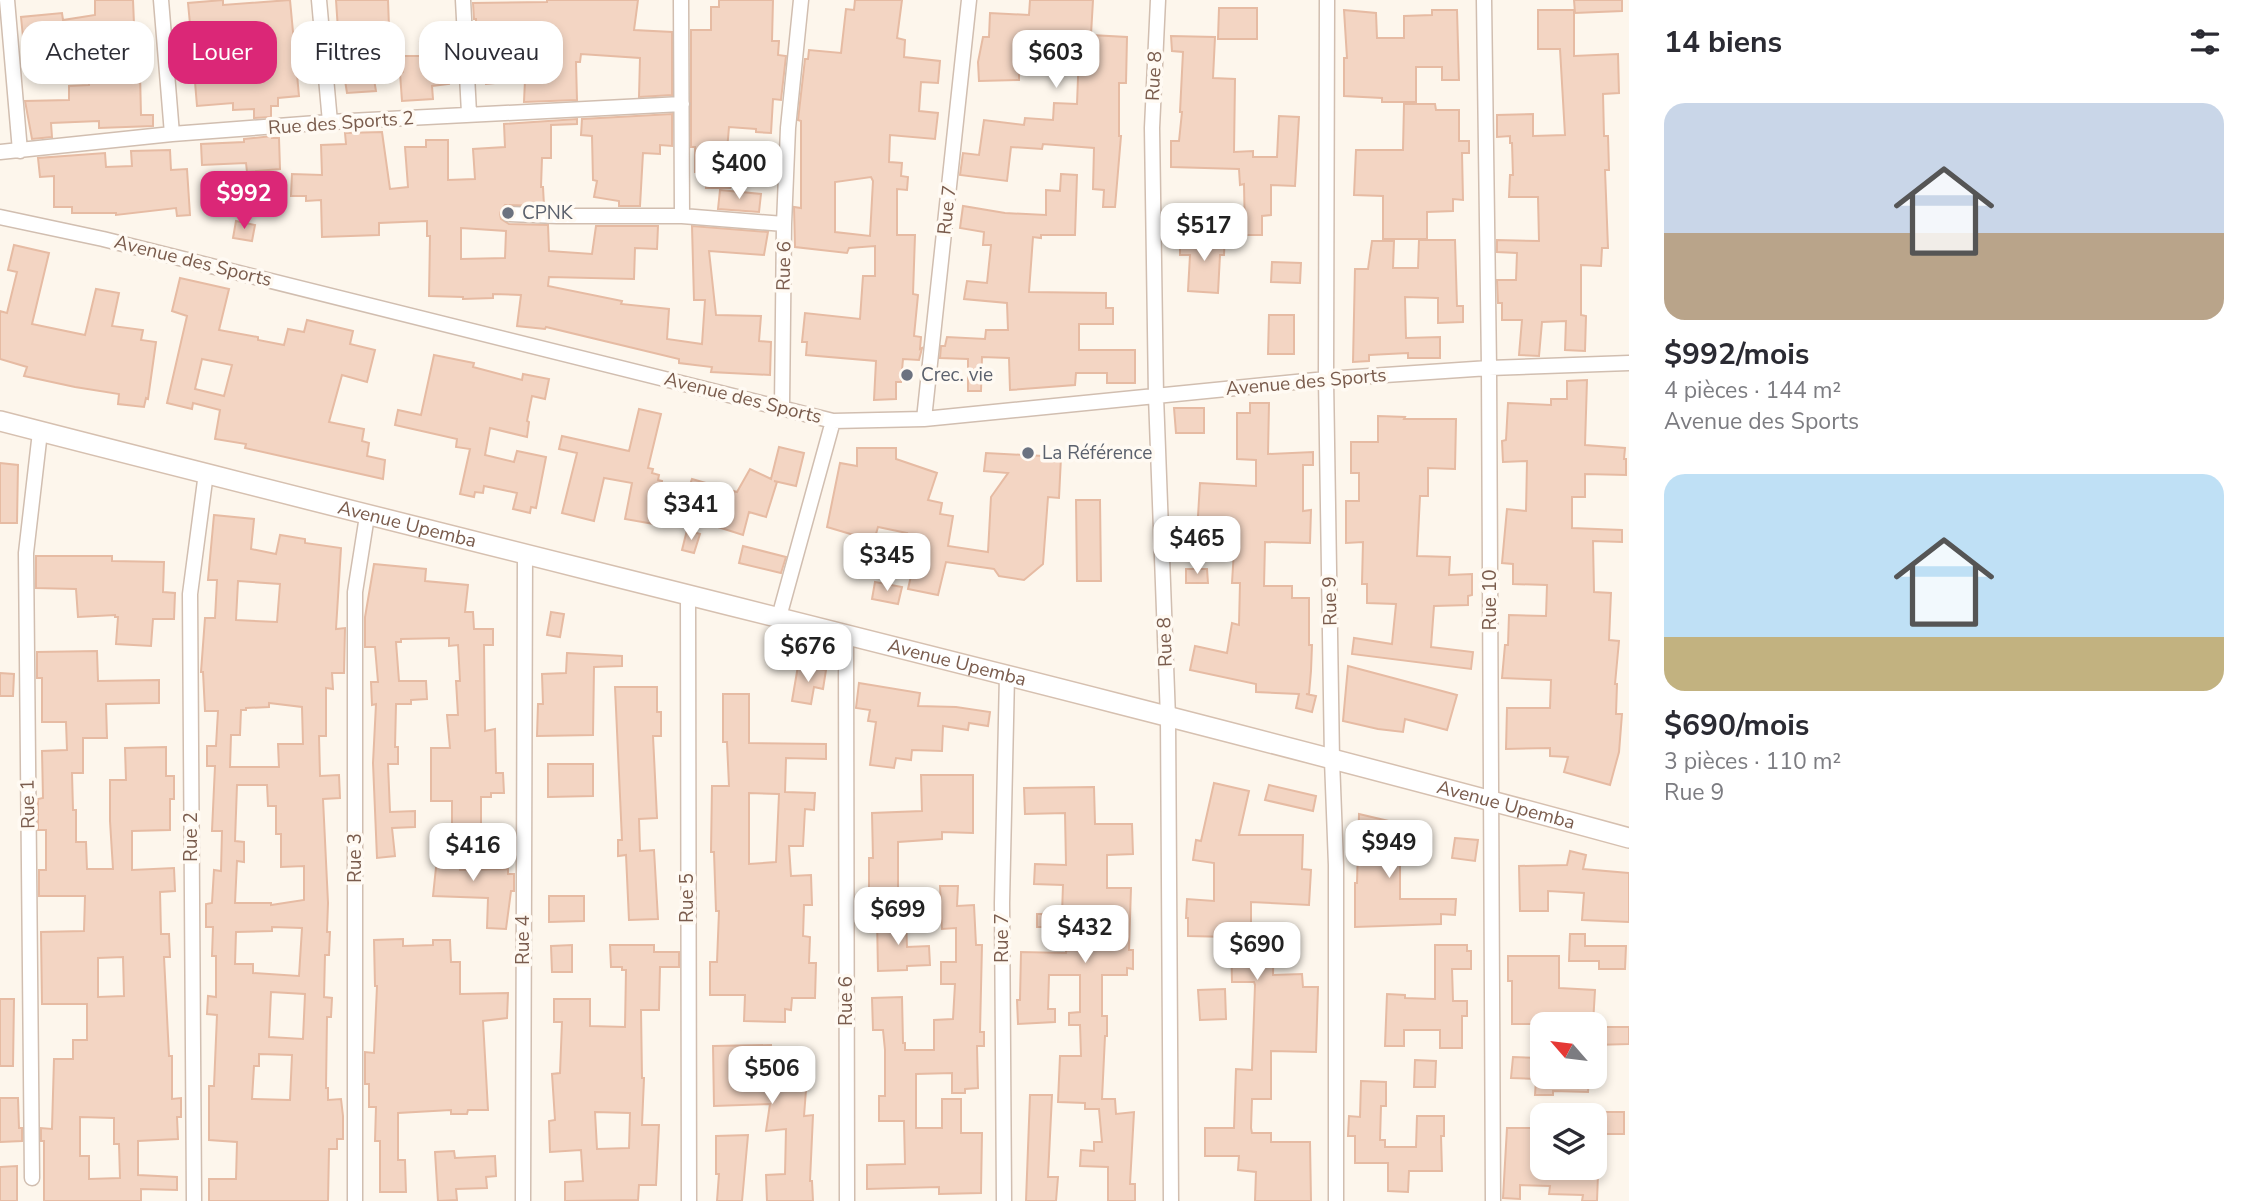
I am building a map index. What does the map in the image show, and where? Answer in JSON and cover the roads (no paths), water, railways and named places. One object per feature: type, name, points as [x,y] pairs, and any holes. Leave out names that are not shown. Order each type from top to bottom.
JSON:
[{"type":"street","points":[[7,0],[20,151]]},
{"type":"street","points":[[161,0],[172,134]]},
{"type":"street","points":[[318,0],[330,122]]},
{"type":"street","points":[[463,0],[469,113]]},
{"type":"street","points":[[681,0],[682,216]]},
{"type":"street","name":"Rue 6","points":[[782,407],[788,128],[801,0]]},
{"type":"street","name":"Rue 7","points":[[924,419],[969,0]]},
{"type":"street","name":"Rue 8","points":[[1158,0],[1152,128],[1156,396],[1168,718],[1171,1201]]},
{"type":"street","name":"Rue 9","points":[[1327,0],[1326,379],[1338,985],[1336,1201]]},
{"type":"street","name":"Rue 10","points":[[1484,0],[1489,368],[1493,1201]]},
{"type":"street","name":"Rue des Sports 2","points":[[0,152],[172,134],[330,122],[682,104]]},
{"type":"street","points":[[509,214],[682,216],[784,224]]},
{"type":"street","name":"Avenue des Sports","points":[[0,217],[103,239],[833,421],[924,419],[1326,379],[1489,368],[1629,363]]},
{"type":"street","name":"Avenue Upemba","points":[[0,421],[367,516],[1007,675],[1629,838]]},
{"type":"street","points":[[779,617],[833,421]]},
{"type":"street","name":"Rue 1","points":[[32,1178],[26,553],[40,432]]},
{"type":"street","name":"Rue 2","points":[[194,1201],[190,594],[206,474]]},
{"type":"street","name":"Rue 3","points":[[355,1201],[355,592],[367,516]]},
{"type":"street","name":"Rue 4","points":[[522,1201],[525,554]]},
{"type":"street","name":"Rue 5","points":[[688,595],[689,1201]]},
{"type":"street","name":"Rue 6","points":[[846,634],[847,1201]]},
{"type":"street","name":"Rue 7","points":[[1004,1201],[1002,903],[1007,675]]},
{"type":"place","name":"CPNK","points":[[508,213]]},
{"type":"place","name":"Crec. vie","points":[[907,375]]},
{"type":"place","name":"La Référence","points":[[1028,453]]}]
